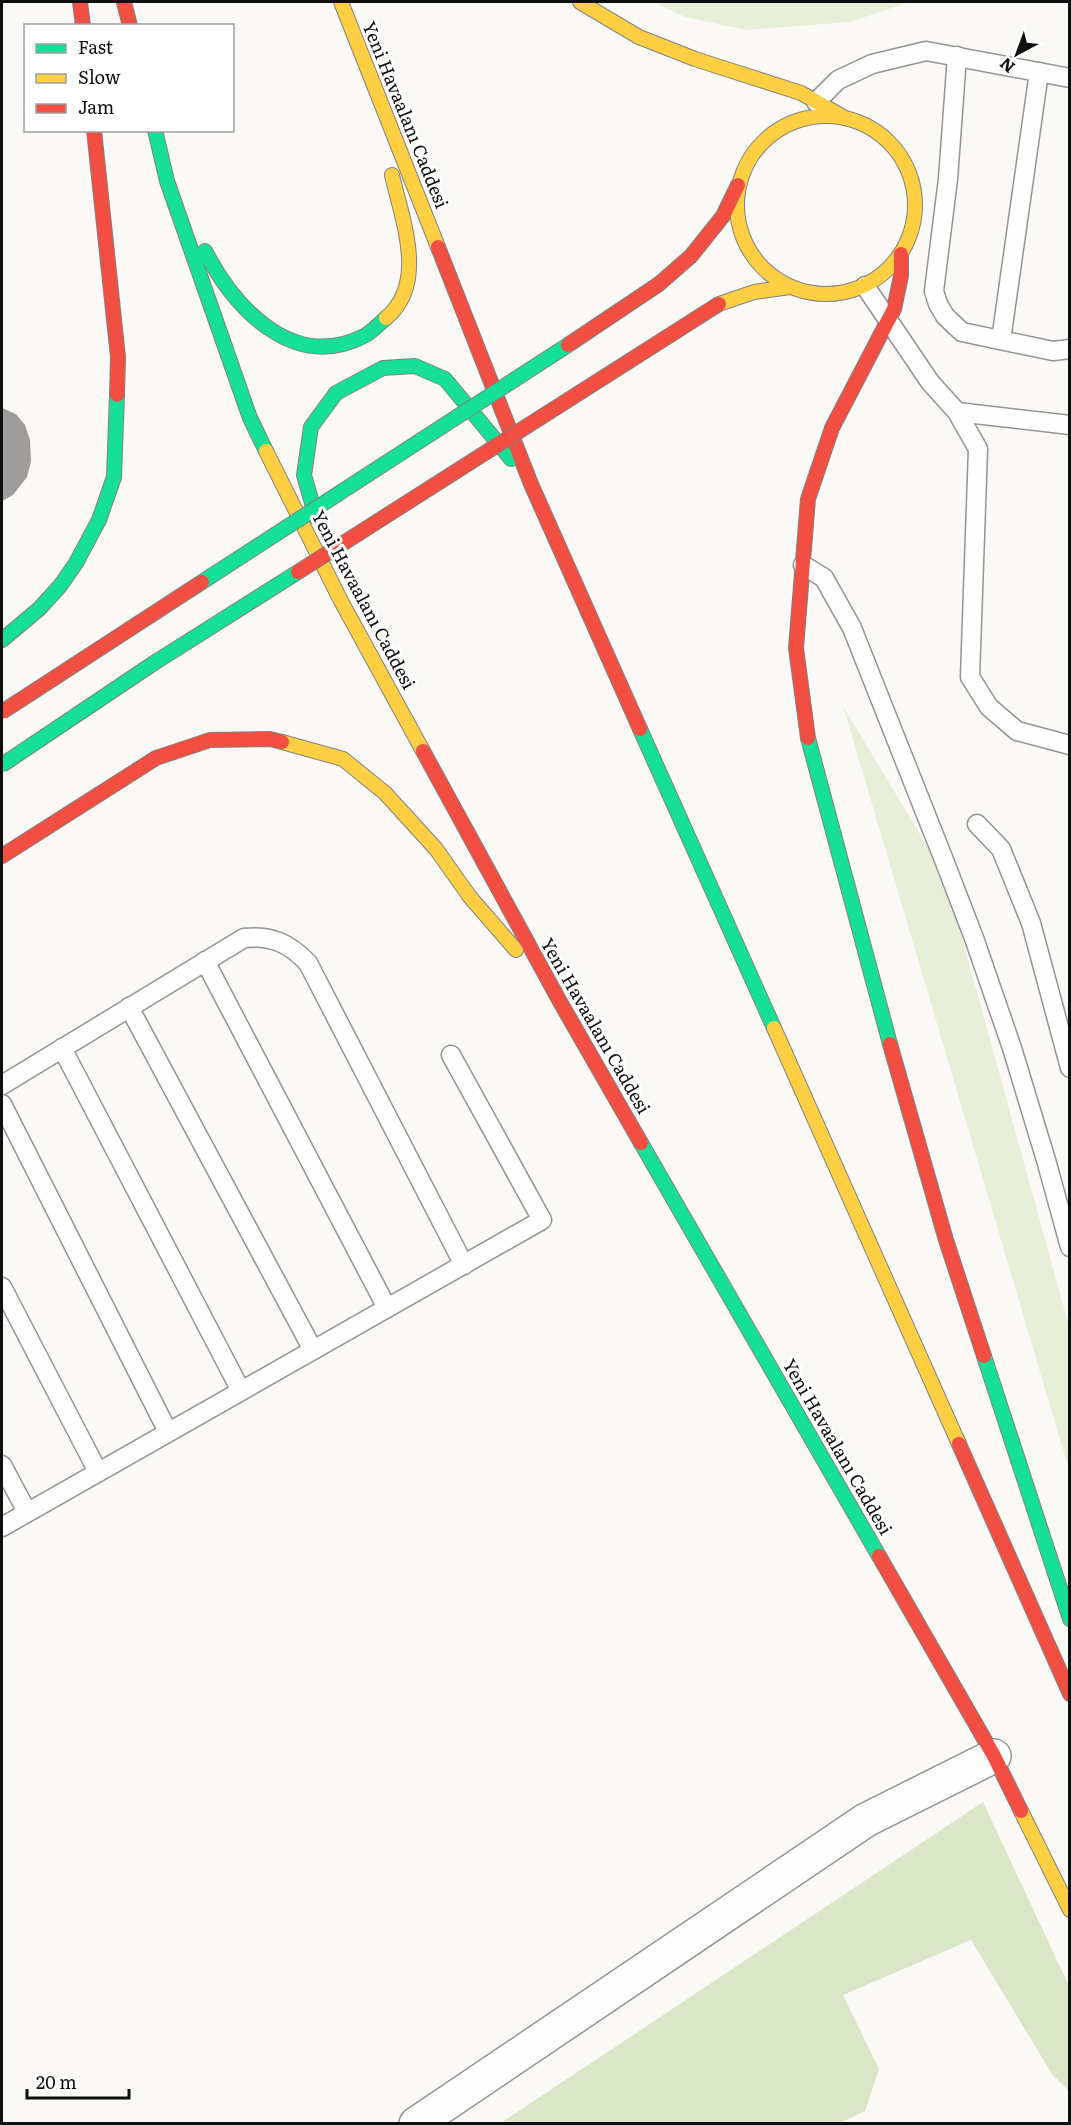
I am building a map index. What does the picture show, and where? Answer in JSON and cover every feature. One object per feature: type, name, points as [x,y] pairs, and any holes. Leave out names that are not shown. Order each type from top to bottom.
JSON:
[{"type":"main road","points":[[80,2],[83,24]]},
{"type":"main road","points":[[124,2],[130,24]]},
{"type":"main road","name":"Yeni Havaalanı Caddesi","points":[[341,2],[531,484],[1070,1694]]},
{"type":"main road","points":[[580,2],[639,37],[695,59],[801,93],[846,119]]},
{"type":"main road","points":[[167,181],[217,274],[241,305],[277,335],[305,346],[341,345],[366,335],[390,315],[407,289],[410,255],[365,63]]},
{"type":"main road","points":[[2,712],[659,284],[691,256],[723,216],[750,156],[771,134],[797,120],[827,116],[857,120],[883,135],[903,158],[914,185],[916,214],[909,243],[893,267],[865,286],[842,294],[813,295],[790,287],[761,267],[744,243],[736,214],[739,184]]},
{"type":"main road","points":[[2,640],[39,609],[60,586],[76,563],[99,520],[114,477],[118,357],[94,132]]},
{"type":"main road","name":"Yeni Havaalanı Caddesi","points":[[155,132],[167,181],[250,418],[341,601],[559,1000],[994,1756],[1070,1910]]},
{"type":"main road","points":[[901,254],[901,276],[894,309],[832,428],[808,499],[796,648],[807,733],[887,1034],[946,1240],[1070,1619]]},
{"type":"main road","points":[[2,765],[154,663],[719,304],[754,292],[790,287]]},
{"type":"main road","points":[[341,601],[304,475],[311,427],[336,393],[383,368],[415,366],[445,379],[531,484]]},
{"type":"main road","points":[[2,856],[156,759],[210,740],[270,739],[344,759],[385,793],[436,849],[470,897],[559,1000]]},
{"type":"street","points":[[416,2124],[866,1820],[994,1756]]},
{"type":"lane","points":[[816,102],[838,80],[872,64],[926,51],[1070,78]]},
{"type":"lane","points":[[957,56],[948,178],[934,291],[938,304],[945,316],[962,332],[1053,351],[1070,349]]},
{"type":"lane","points":[[1001,340],[1039,72]]},
{"type":"lane","points":[[865,286],[930,382],[957,412],[978,449],[970,677],[988,707],[1017,731],[1070,745]]},
{"type":"lane","points":[[957,412],[1070,425]]},
{"type":"lane","points":[[803,565],[824,578],[852,628],[944,860],[1012,1048],[1070,1247]]},
{"type":"lane","points":[[977,824],[1001,849],[1031,923],[1070,1068]]},
{"type":"lane","points":[[2,1085],[244,938],[257,936],[282,942],[308,963],[464,1265]]},
{"type":"lane","points":[[205,961],[387,1308]]},
{"type":"lane","points":[[129,1007],[313,1350]]},
{"type":"lane","points":[[62,1048],[241,1391]]},
{"type":"lane","points":[[2,1527],[542,1220],[451,1055]]},
{"type":"lane","points":[[2,1104],[168,1432]]},
{"type":"lane","points":[[2,1287],[98,1472]]},
{"type":"lane","points":[[2,1465],[27,1512]]},
{"type":"green space","points":[[654,2],[910,2],[850,22],[746,30],[685,17]]},
{"type":"green space","points":[[843,706],[945,876],[1069,1326],[1069,1470]]},
{"type":"green space","points":[[983,1802],[1069,1986],[1069,2091],[1052,2074],[971,1940],[843,1995],[879,2069],[865,2111],[840,2123],[501,2123]]},
{"type":"building","points":[[2,408],[16,414],[25,425],[30,440],[31,461],[27,477],[13,495],[2,501]]},
{"type":"traffic: fast","points":[[155,132],[167,181],[250,418],[266,451]]},
{"type":"traffic: fast","points":[[205,251],[233,294],[250,313],[270,329],[291,340],[314,346],[338,345],[364,336],[386,318]]},
{"type":"traffic: fast","points":[[202,582],[568,345]]},
{"type":"traffic: fast","points":[[316,517],[304,475],[311,427],[336,393],[383,368],[415,366],[445,379],[511,459]]},
{"type":"traffic: fast","points":[[2,640],[39,609],[60,586],[76,563],[99,520],[114,477],[117,395]]},
{"type":"traffic: fast","points":[[2,765],[154,663],[298,572]]},
{"type":"traffic: fast","points":[[640,729],[774,1028]]},
{"type":"traffic: fast","points":[[808,738],[890,1044]]},
{"type":"traffic: fast","points":[[641,1143],[879,1556]]},
{"type":"traffic: fast","points":[[984,1356],[1070,1619]]},
{"type":"traffic: slow","points":[[341,2],[438,247]]},
{"type":"traffic: slow","points":[[580,2],[639,37],[695,59],[801,93],[845,118]]},
{"type":"traffic: slow","points":[[826,116],[843,117],[860,122],[889,142],[909,171],[914,188],[915,205],[914,222],[909,239],[889,268],[860,288],[843,293],[826,294],[809,293],[792,288],[763,268],[743,239],[738,222],[737,205],[738,188],[743,171],[763,142],[792,122],[809,117],[826,116]]},
{"type":"traffic: slow","points":[[386,318],[399,304],[406,287],[409,269],[406,231],[392,175]]},
{"type":"traffic: slow","points":[[719,304],[754,292],[790,287]]},
{"type":"traffic: slow","points":[[266,451],[341,601],[423,751]]},
{"type":"traffic: slow","points":[[282,742],[343,759],[385,793],[436,849],[470,897],[516,950]]},
{"type":"traffic: slow","points":[[774,1028],[959,1444]]},
{"type":"traffic: slow","points":[[1021,1811],[1070,1910]]},
{"type":"traffic: jam","points":[[80,2],[83,24]]},
{"type":"traffic: jam","points":[[124,2],[130,24]]},
{"type":"traffic: jam","points":[[94,132],[118,357],[117,395]]},
{"type":"traffic: jam","points":[[691,256],[723,216],[738,185]]},
{"type":"traffic: jam","points":[[438,247],[531,484],[640,729]]},
{"type":"traffic: jam","points":[[808,738],[796,648],[808,499],[832,428],[894,309],[901,276],[901,254]]},
{"type":"traffic: jam","points":[[568,345],[659,284],[691,256]]},
{"type":"traffic: jam","points":[[298,572],[719,304]]},
{"type":"traffic: jam","points":[[2,712],[202,582]]},
{"type":"traffic: jam","points":[[2,856],[156,758],[210,740],[270,739],[282,742]]},
{"type":"traffic: jam","points":[[423,751],[559,1000],[641,1143]]},
{"type":"traffic: jam","points":[[890,1044],[946,1240],[984,1356]]},
{"type":"traffic: jam","points":[[959,1444],[1070,1694]]},
{"type":"traffic: jam","points":[[879,1556],[994,1756],[1021,1811]]}]
